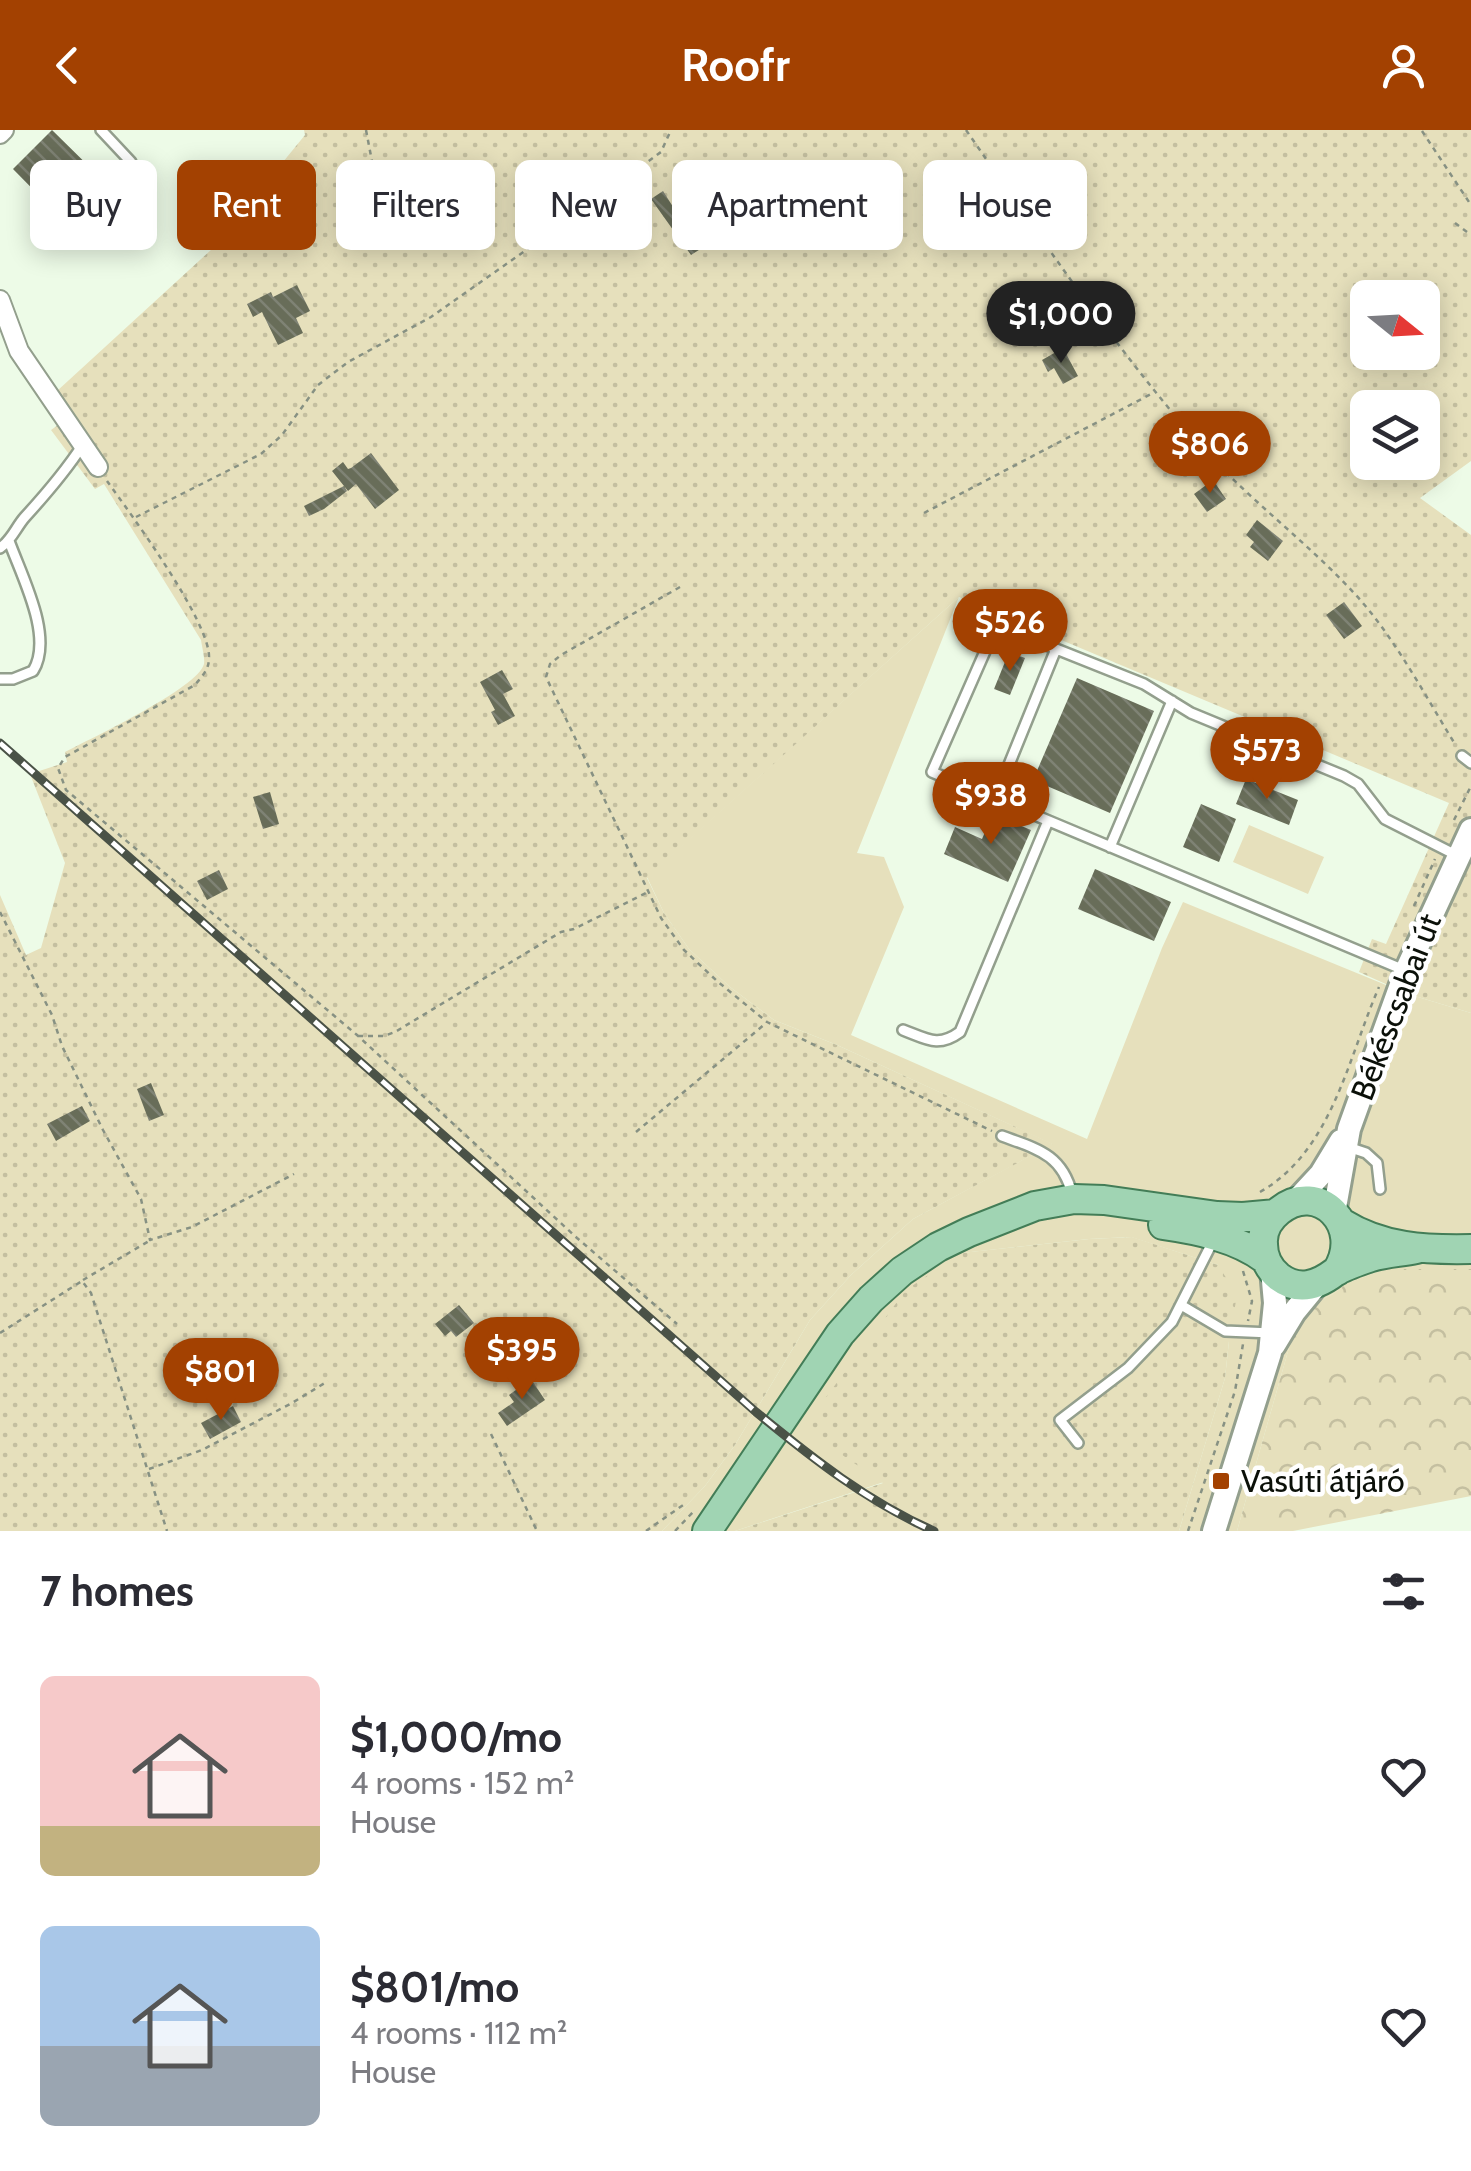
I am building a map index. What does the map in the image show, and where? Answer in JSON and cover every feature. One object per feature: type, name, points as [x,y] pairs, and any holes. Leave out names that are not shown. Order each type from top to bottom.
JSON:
[{"type":"main road","points":[[710,1514],[840,1334],[871,1299],[902,1271],[938,1247],[1035,1206],[1104,1200],[1217,1216],[1280,1278],[1292,1284],[1327,1278],[1370,1258],[1416,1249],[1471,1249]]},
{"type":"main road","points":[[987,1226],[1090,1216],[1231,1232],[1285,1208],[1318,1203],[1363,1235],[1416,1249]]},
{"type":"main road","points":[[1268,1265],[1262,1248],[1263,1235],[1268,1223],[1285,1208]]},
{"type":"main road","points":[[1327,1278],[1344,1260],[1347,1248],[1338,1218]]},
{"type":"street","points":[[0,300],[19,351],[98,467]]},
{"type":"street","name":"Békéscsabai út","points":[[1338,1218],[1347,1138],[1406,971],[1471,830]]},
{"type":"street","name":"Békéscsabai út","points":[[1285,1208],[1321,1174],[1347,1138]]},
{"type":"street","points":[[1214,1531],[1271,1343],[1275,1303],[1268,1265]]},
{"type":"street","points":[[1271,1343],[1306,1294],[1327,1278]]},
{"type":"lane","points":[[101,130],[130,160]]},
{"type":"lane","points":[[0,548],[10,542],[24,518],[82,446]]},
{"type":"lane","points":[[0,679],[13,679],[33,671],[41,651],[40,628],[10,542]]},
{"type":"lane","points":[[1406,971],[932,772],[990,640],[998,632],[1012,631],[1144,684],[1191,712],[1344,776],[1358,784],[1385,819],[1458,856]]},
{"type":"lane","points":[[995,799],[1056,649]]},
{"type":"lane","points":[[1110,847],[1172,701]]},
{"type":"lane","points":[[903,1030],[935,1042],[949,1040],[960,1032],[1048,821]]},
{"type":"lane","points":[[1002,1136],[1040,1150],[1062,1167],[1074,1200]]},
{"type":"lane","points":[[1347,1138],[1377,1163],[1380,1189]]},
{"type":"lane","points":[[1078,1443],[1060,1420],[1128,1368],[1172,1322],[1231,1232]]},
{"type":"lane","points":[[1181,1304],[1225,1331],[1271,1343]]},
{"type":"lane","points":[[696,1531],[710,1514]]},
{"type":"path","points":[[366,130],[372,160]]},
{"type":"path","points":[[134,518],[261,454],[282,435],[318,386],[348,362],[431,318],[566,222],[661,152],[672,130]]},
{"type":"path","points":[[966,130],[1088,306],[1204,450],[1322,558],[1358,597],[1467,760]]},
{"type":"path","points":[[1422,131],[1471,205]]},
{"type":"path","points":[[1456,223],[1471,235]]},
{"type":"path","points":[[924,513],[1156,392]]},
{"type":"path","points":[[98,467],[181,590],[210,656],[207,670],[194,685],[65,757],[58,768],[66,790],[357,1036],[577,1238],[678,1324]]},
{"type":"path","points":[[680,587],[561,655],[550,664],[546,676],[661,918],[684,950],[767,1022],[1002,1136]]},
{"type":"path","points":[[357,1036],[395,1032],[561,932],[649,892]]},
{"type":"path","points":[[0,912],[52,1014],[62,1046],[103,1130],[140,1198],[150,1240]]},
{"type":"path","points":[[636,1132],[767,1022]]},
{"type":"path","points":[[1188,1531],[1235,1390],[1252,1301],[1231,1232],[1254,1196],[1275,1184],[1312,1143],[1338,1092]]},
{"type":"path","points":[[0,1333],[150,1240],[192,1228],[294,1174]]},
{"type":"path","points":[[82,1280],[91,1294],[167,1531]]},
{"type":"path","points":[[148,1470],[202,1450],[328,1381]]},
{"type":"path","points":[[491,1434],[537,1531]]},
{"type":"path","points":[[646,1531],[686,1502]]},
{"type":"path","points":[[675,1531],[710,1514]]},
{"type":"green space","points":[[304,130],[1471,130],[1471,461],[1420,498],[1471,535],[1471,1013],[1408,994],[1359,972],[1372,939],[1386,944],[1449,803],[959,597],[647,878],[664,913],[689,949],[774,1020],[1053,1144],[913,1219],[851,1275],[810,1320],[735,1445],[705,1486],[662,1531],[0,1531],[0,895],[26,955],[41,948],[65,863],[30,774],[67,762],[65,752],[164,699],[204,664],[201,640],[104,484],[95,489],[51,430],[61,423],[45,402],[211,250],[316,250],[316,160],[285,160],[305,135]]},
{"type":"green space","points":[[959,597],[857,853],[884,857],[904,907],[851,1035],[1087,1139],[1183,902],[1408,994],[1471,1013],[1471,1269],[1385,1269],[1349,1283],[1311,1305],[1294,1330],[1237,1531],[1179,1531],[1225,1378],[1229,1341],[1218,1265],[1131,1237],[962,1253],[884,1482],[735,1531],[662,1531],[705,1486],[735,1445],[810,1320],[851,1275],[913,1219],[1052,1144],[774,1020],[689,949],[664,913],[647,877]]},
{"type":"green space","points":[[1249,825],[1324,857],[1308,894],[1233,862]]},
{"type":"green space","points":[[1132,1237],[1218,1265],[1237,1295],[1225,1378],[1179,1531],[735,1531],[883,1483],[803,1428],[906,1290],[961,1253]]},
{"type":"green space","points":[[1385,1269],[1471,1269],[1471,1496],[1293,1531],[1237,1531],[1294,1330],[1311,1305],[1348,1283]]},
{"type":"building","points":[[52,130],[82,160],[30,160],[30,186],[13,169]]},
{"type":"building","points":[[663,191],[672,205],[672,228],[652,200]]},
{"type":"building","points":[[297,285],[310,311],[296,318],[303,333],[278,345],[262,312],[253,317],[247,304]]},
{"type":"building","points":[[1063,348],[1078,376],[1063,384],[1054,368],[1048,372],[1042,360]]},
{"type":"building","points":[[371,453],[399,490],[375,509],[356,484],[348,491],[332,471],[343,462],[351,468]]},
{"type":"building","points":[[1213,480],[1226,499],[1207,512],[1194,494]]},
{"type":"building","points":[[344,486],[347,491],[309,516],[304,506]]},
{"type":"building","points":[[1257,520],[1283,541],[1268,561],[1250,547],[1254,542],[1246,535]]},
{"type":"building","points":[[1344,602],[1362,626],[1344,639],[1326,615]]},
{"type":"building","points":[[1009,652],[1025,658],[1010,695],[994,689]]},
{"type":"building","points":[[502,670],[513,689],[503,694],[515,716],[498,725],[491,712],[495,710],[480,682]]},
{"type":"building","points":[[1077,678],[1154,711],[1110,813],[1033,780]]},
{"type":"building","points":[[1246,779],[1298,800],[1289,825],[1236,804]]},
{"type":"building","points":[[270,792],[279,824],[263,829],[253,797]]},
{"type":"building","points":[[1201,804],[1236,819],[1219,862],[1183,847]]},
{"type":"building","points":[[993,814],[1031,830],[1008,882],[944,854],[955,827],[982,839]]},
{"type":"building","points":[[1095,869],[1171,902],[1154,941],[1078,909]]},
{"type":"building","points":[[219,870],[228,889],[207,900],[197,881]]},
{"type":"building","points":[[151,1083],[164,1115],[149,1121],[137,1089]]},
{"type":"building","points":[[82,1106],[90,1121],[56,1141],[47,1124]]},
{"type":"building","points":[[459,1305],[474,1323],[456,1337],[451,1331],[445,1336],[435,1324]]},
{"type":"building","points":[[531,1379],[545,1400],[507,1426],[498,1413],[514,1402],[509,1395]]},
{"type":"building","points":[[233,1406],[241,1422],[210,1439],[201,1423]]},
{"type":"railway","points":[[0,743],[756,1412],[863,1493],[934,1531]]},
{"type":"place","name":"Vasúti átjáró","points":[[1221,1481]]}]
